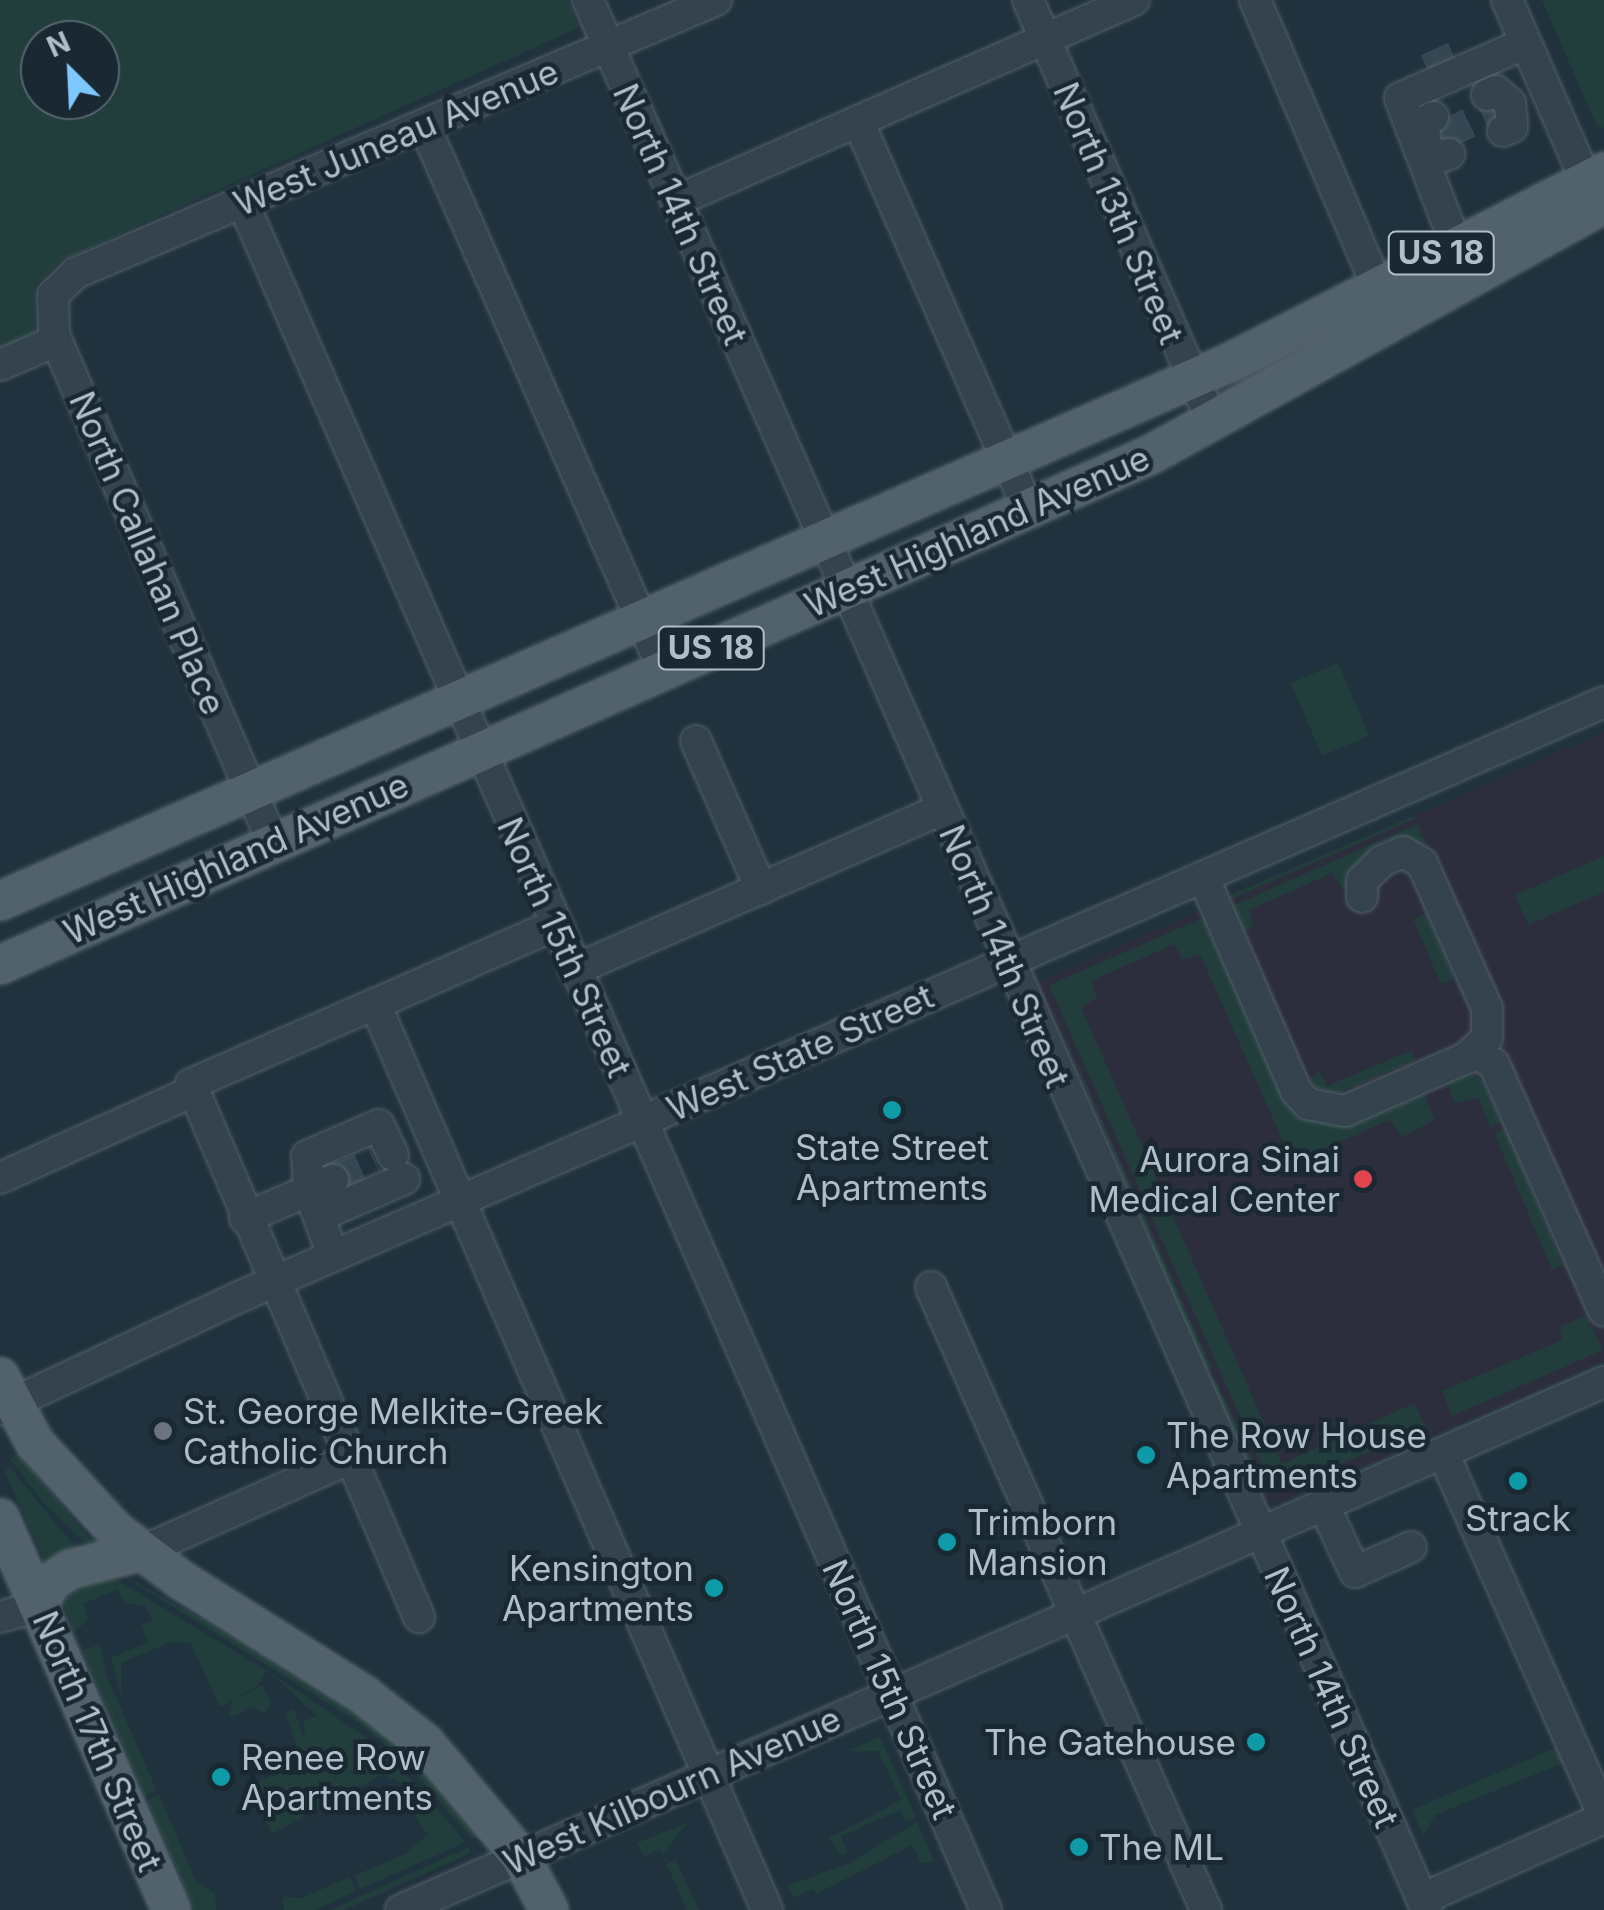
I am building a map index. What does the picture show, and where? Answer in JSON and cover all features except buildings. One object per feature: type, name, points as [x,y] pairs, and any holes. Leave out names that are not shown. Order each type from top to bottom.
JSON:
[{"type":"main road","name":"West Highland Avenue","points":[[0,901],[456,698],[1190,380],[1385,304],[1599,197]]},
{"type":"main road","name":"West Highland Avenue","points":[[0,964],[1213,424],[1385,304],[1456,245],[1599,197]]},
{"type":"main road","points":[[4,1397],[58,1473],[143,1550],[398,1720],[460,1779],[521,1856],[549,1910]]},
{"type":"main road","name":"North 17th Street","points":[[0,1518],[171,1910]]},
{"type":"main road","points":[[39,1606],[50,1583],[70,1569],[143,1550]]},
{"type":"street","name":"North 14th Street","points":[[588,0],[1424,1904]]},
{"type":"street","name":"West Juneau Avenue","points":[[76,273],[716,0]]},
{"type":"street","name":"North 13th Street","points":[[1028,0],[1190,380],[1213,424]]},
{"type":"street","points":[[676,200],[1134,0]]},
{"type":"street","points":[[1255,0],[1385,304]]},
{"type":"street","points":[[1468,50],[1518,24]]},
{"type":"street","points":[[1518,24],[1599,197]]},
{"type":"street","points":[[1400,98],[1518,24]]},
{"type":"street","points":[[1400,98],[1428,68]]},
{"type":"street","points":[[1499,110],[1546,88]]},
{"type":"street","points":[[1400,98],[1433,139],[1456,245]]},
{"type":"street","points":[[858,121],[1028,509]]},
{"type":"street","points":[[424,125],[663,669]]},
{"type":"street","name":"North 15th Street","points":[[243,203],[986,1910]]},
{"type":"street","name":"North Callahan Place","points":[[76,273],[58,287],[50,304],[56,340],[272,840]]},
{"type":"street","points":[[0,365],[56,340]]},
{"type":"street","name":"West State Street","points":[[4,1397],[1204,880],[1604,702]]},
{"type":"street","points":[[696,741],[761,889]]},
{"type":"street","points":[[574,970],[941,810]]},
{"type":"street","points":[[1362,897],[1362,881],[1382,861],[1402,852],[1422,863],[1487,1008],[1487,1038],[1466,1058]]},
{"type":"street","points":[[1204,880],[1296,1091],[1308,1104],[1345,1111],[1466,1058],[1479,1055],[1494,1064],[1604,1311]]},
{"type":"street","points":[[0,1178],[374,1004],[555,925]]},
{"type":"street","points":[[374,1004],[767,1910]]},
{"type":"street","points":[[193,1088],[245,1218],[419,1616]]},
{"type":"street","points":[[333,1256],[307,1156],[379,1125],[391,1166],[422,1217]]},
{"type":"street","points":[[245,1218],[320,1195],[391,1166]]},
{"type":"street","points":[[931,1288],[1206,1910]]},
{"type":"street","name":"West Kilbourn Avenue","points":[[401,1910],[1604,1382]]},
{"type":"street","points":[[1424,1904],[1604,1818],[1442,1454]]},
{"type":"street","points":[[143,1550],[351,1458]]},
{"type":"street","points":[[1324,1506],[1356,1572],[1411,1547]]},
{"type":"street","points":[[0,1617],[39,1606]]},
{"type":"shaded area","name":"Aurora Sinai Medical Center","points":[[1604,732],[1604,1362],[1281,1503],[1266,1502],[1041,995],[1041,981]]},
{"type":"green space","points":[[0,0],[568,0],[578,28],[60,261],[35,286],[34,342],[0,357]]},
{"type":"green space","points":[[1542,0],[1604,0],[1604,128],[1596,124]]},
{"type":"green space","points":[[1338,663],[1369,736],[1322,756],[1291,683]]},
{"type":"green space","points":[[1413,816],[1414,819],[1229,900],[1229,896]]},
{"type":"green space","points":[[1418,824],[1426,844],[1388,839],[1373,847],[1376,853],[1343,889],[1332,873],[1249,910],[1253,928],[1241,931],[1230,907]]},
{"type":"green space","points":[[1604,856],[1604,892],[1528,925],[1515,895]]},
{"type":"green space","points":[[1427,913],[1455,978],[1441,984],[1413,919]]},
{"type":"green space","points":[[1203,918],[1284,1100],[1299,1117],[1335,1125],[1424,1093],[1435,1120],[1402,1137],[1390,1120],[1297,1160],[1301,1182],[1200,954],[1183,960],[1174,944],[1091,981],[1097,998],[1081,1007],[1282,1464],[1414,1403],[1426,1427],[1274,1493],[1049,985]]},
{"type":"green space","points":[[1044,988],[1212,1369],[1205,1369]]},
{"type":"green space","points":[[1412,1050],[1415,1060],[1341,1092],[1321,1092],[1310,1080],[1319,1071],[1327,1086]]},
{"type":"green space","points":[[1468,1072],[1482,1080],[1501,1122],[1491,1127],[1478,1098],[1455,1103],[1447,1083]]},
{"type":"green space","points":[[1505,1128],[1563,1265],[1552,1270],[1494,1133]]},
{"type":"green space","points":[[1586,1315],[1603,1350],[1452,1416],[1442,1391],[1562,1340],[1560,1327]]},
{"type":"green space","points":[[1216,1381],[1268,1492],[1262,1495],[1212,1385]]},
{"type":"green space","points":[[18,1453],[91,1540],[91,1547],[46,1506],[10,1459]]},
{"type":"green space","points":[[9,1466],[79,1552],[49,1570],[5,1473]]},
{"type":"green space","points":[[114,1570],[329,1690],[414,1757],[481,1835],[472,1839],[403,1760],[359,1723]]},
{"type":"green space","points":[[112,1577],[267,1671],[258,1685],[220,1707],[191,1643],[171,1642],[121,1663],[121,1697],[111,1658],[148,1642],[141,1625],[152,1620],[146,1606],[124,1603],[117,1589],[83,1604],[88,1620],[74,1632],[63,1602],[82,1586]]},
{"type":"green space","points":[[100,1645],[106,1674],[157,1791],[145,1796],[82,1650]]},
{"type":"green space","points":[[271,1673],[383,1749],[466,1842],[360,1889],[354,1876],[405,1854],[432,1831],[424,1832],[413,1809],[419,1803],[408,1809],[400,1790],[405,1785],[383,1774],[272,1834],[250,1783],[310,1764],[311,1754],[299,1754],[286,1713],[294,1709],[305,1741],[304,1721],[317,1716]]},
{"type":"green space","points":[[263,1685],[271,1705],[265,1713],[252,1708],[229,1718],[232,1700]]},
{"type":"green space","points":[[880,1737],[916,1818],[905,1822],[900,1810],[841,1836],[847,1852],[840,1855],[829,1838],[901,1800],[878,1751],[848,1751]]},
{"type":"green space","points":[[1562,1745],[1563,1763],[1435,1815],[1423,1836],[1412,1810]]},
{"type":"green space","points":[[159,1795],[196,1881],[215,1893],[216,1910],[195,1910],[147,1800]]},
{"type":"green space","points":[[917,1822],[934,1861],[921,1863],[912,1845],[816,1894],[813,1889],[793,1898],[788,1886],[851,1862]]},
{"type":"green space","points":[[687,1823],[663,1853],[667,1863],[676,1860],[699,1910],[687,1910],[660,1849],[644,1857],[637,1843]]},
{"type":"green space","points":[[469,1847],[471,1853],[344,1910],[330,1910]]},
{"type":"green space","points":[[349,1877],[356,1891],[315,1910],[284,1910],[283,1897],[302,1898]]},
{"type":"tunnel","points":[[1427,69],[1468,50]]},
{"type":"tunnel","points":[[1442,136],[1494,111]]},
{"type":"tunnel","points":[[333,1180],[375,1162]]},
{"type":"place","name":"State Street Apartments","points":[[892,1110]]},
{"type":"place","name":"Aurora Sinai Medical Center","points":[[1363,1179]]},
{"type":"place","name":"St. George Melkite-Greek Catholic Church","points":[[163,1431]]},
{"type":"place","name":"The Row House Apartments","points":[[1146,1455]]},
{"type":"place","name":"Strack","points":[[1518,1481]]},
{"type":"place","name":"Trimborn Mansion","points":[[947,1542]]},
{"type":"place","name":"Kensington Apartments","points":[[714,1588]]},
{"type":"place","name":"The Gatehouse","points":[[1256,1742]]},
{"type":"place","name":"Renee Row Apartments","points":[[221,1777]]},
{"type":"place","name":"The ML","points":[[1079,1847]]}]
